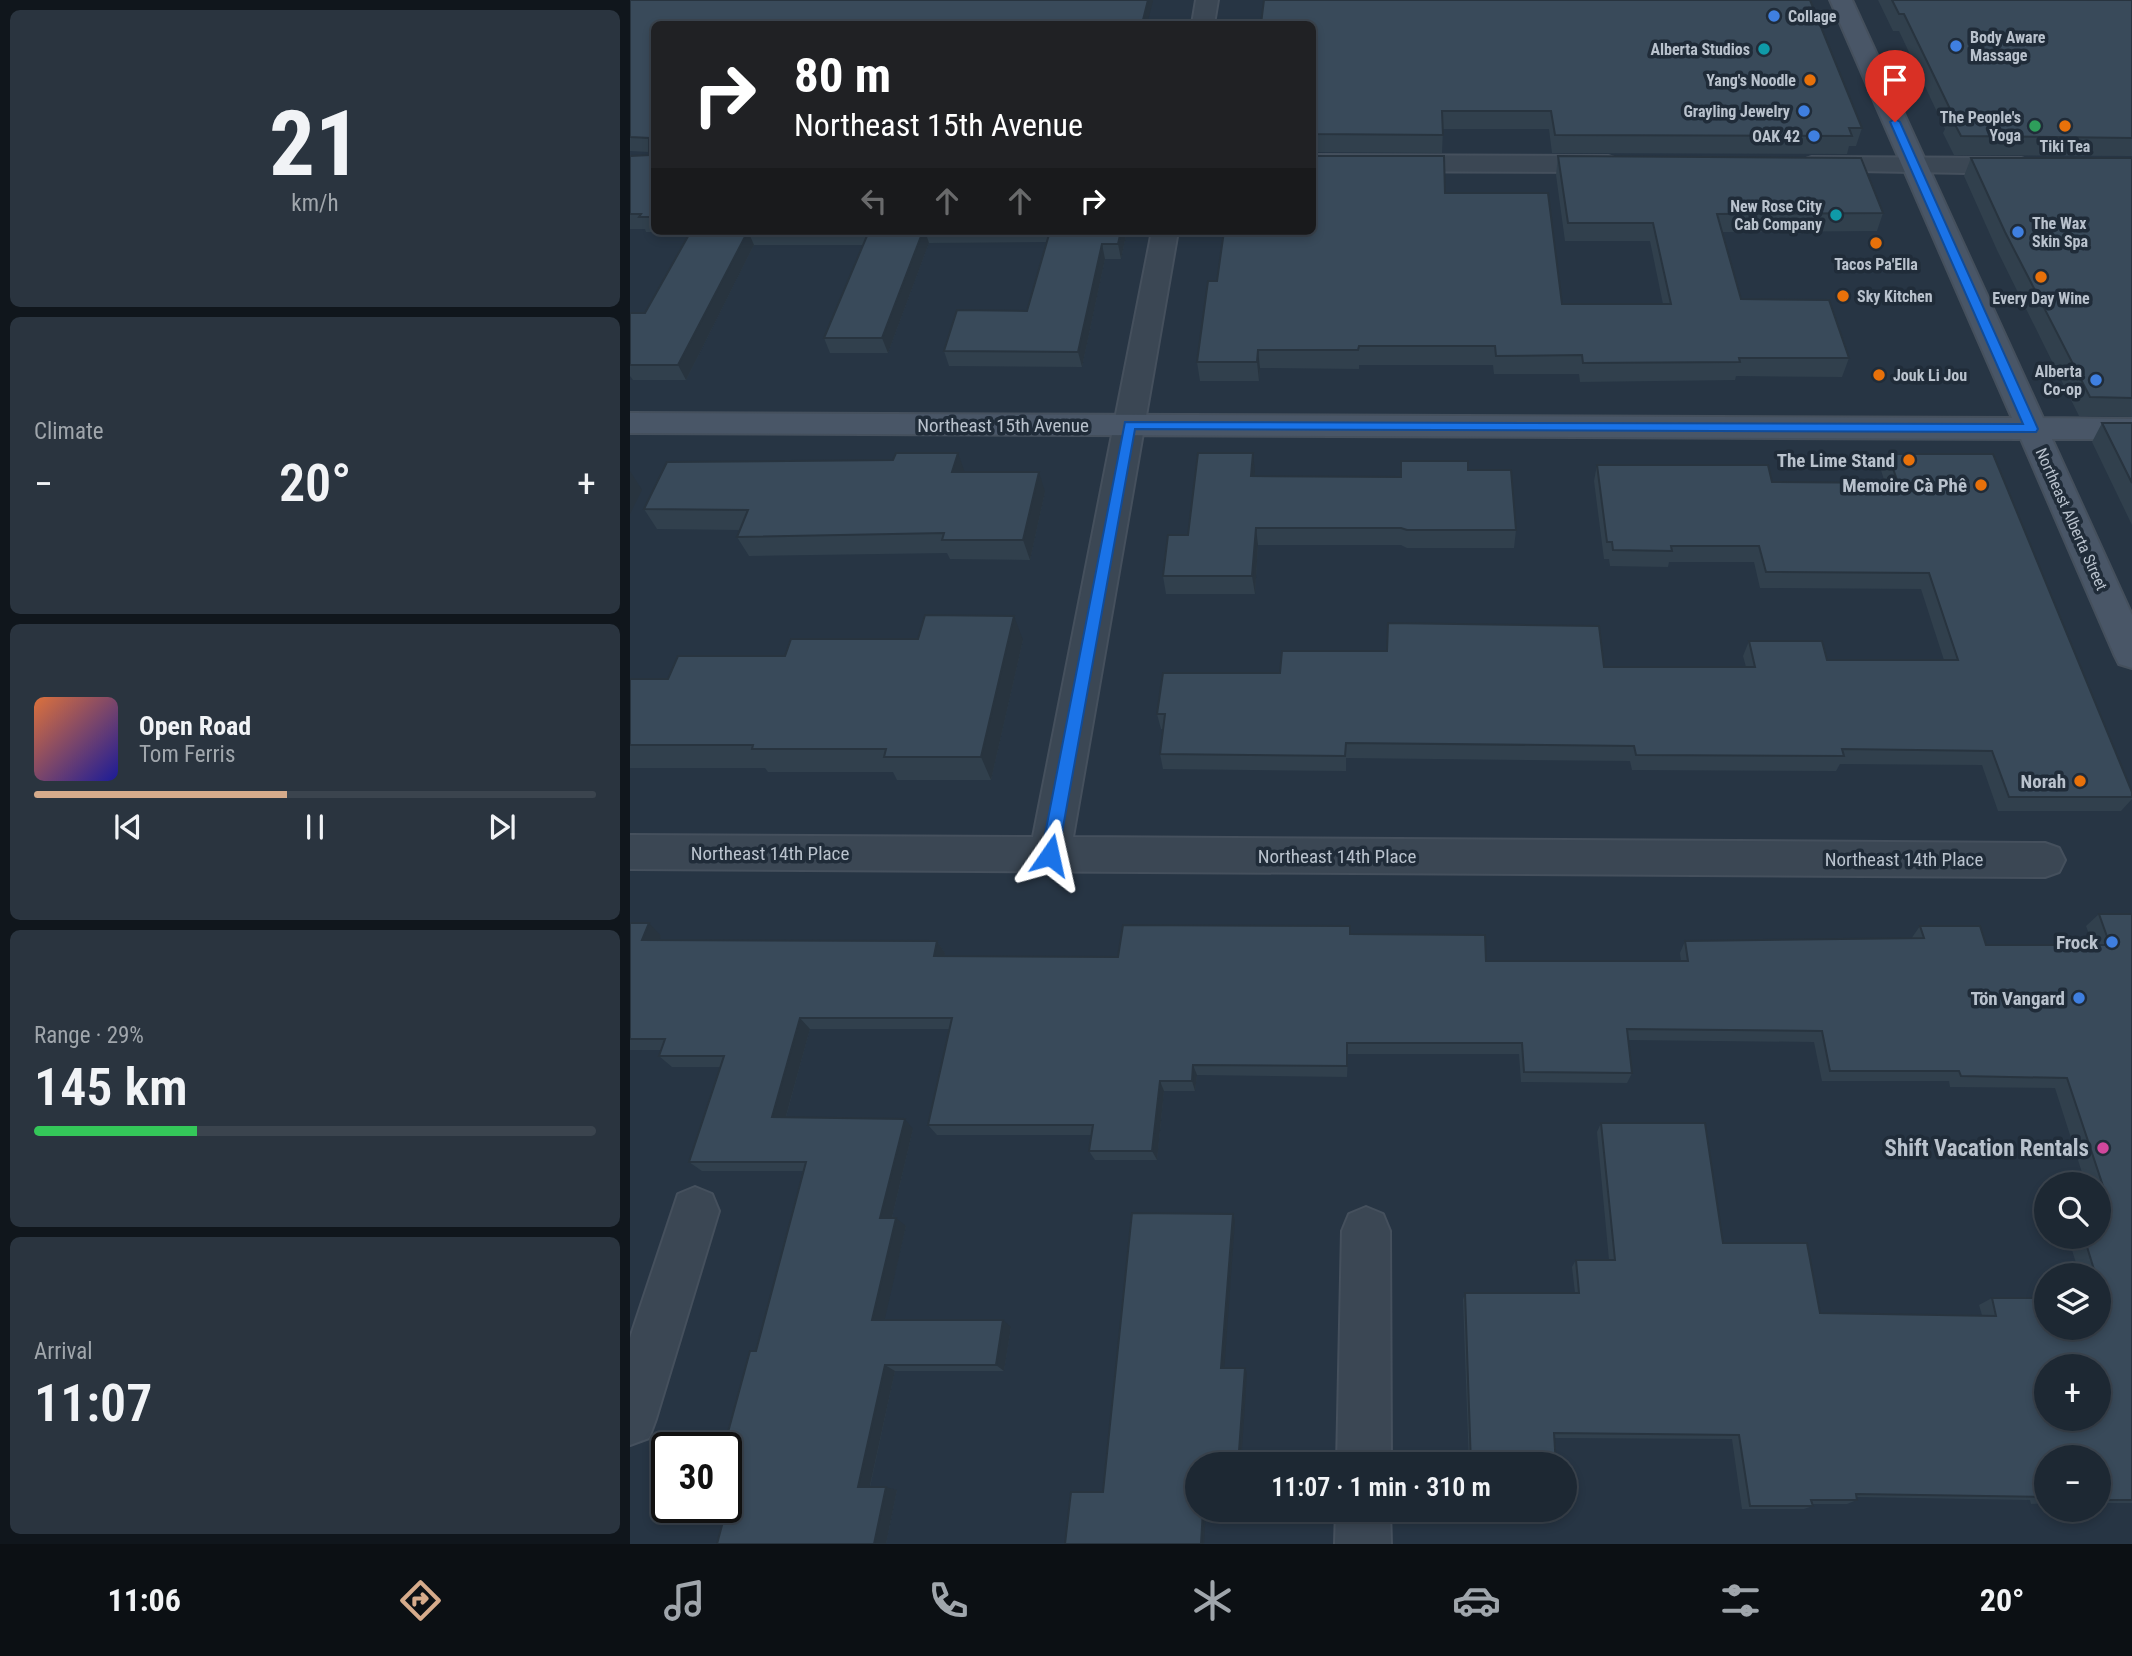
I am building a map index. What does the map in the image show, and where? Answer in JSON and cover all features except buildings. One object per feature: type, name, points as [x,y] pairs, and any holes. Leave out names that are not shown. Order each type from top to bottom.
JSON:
[{"type":"street","points":[[1204,21],[1207,0]]},
{"type":"street","name":"Northeast Alberta Street","points":[[1841,0],[2132,654]]},
{"type":"street","points":[[1316,163],[1632,164]]},
{"type":"street","points":[[1785,165],[2041,166]]},
{"type":"street","points":[[1050,855],[1164,235]]},
{"type":"street","name":"Northeast 15th Avenue","points":[[630,423],[2132,429]]},
{"type":"street","name":"Northeast 14th Place","points":[[630,852],[2045,860]]},
{"type":"street","points":[[630,1419],[695,1211]]},
{"type":"street","points":[[1364,1452],[1366,1231]]},
{"type":"street","points":[[1363,1522],[1363,1544]]},
{"type":"place","name":"Collage","points":[[1774,16]]},
{"type":"place","name":"Body Aware Massage","points":[[1956,46]]},
{"type":"place","name":"Alberta Studios","points":[[1764,49]]},
{"type":"place","name":"Yang's Noodle","points":[[1810,80]]},
{"type":"place","name":"Grayling Jewelry","points":[[1804,111]]},
{"type":"place","name":"The People's Yoga","points":[[2035,126]]},
{"type":"place","name":"Tiki Tea","points":[[2065,126]]},
{"type":"place","name":"OAK 42","points":[[1814,136]]},
{"type":"place","name":"New Rose City Cab Company","points":[[1836,215]]},
{"type":"place","name":"The Wax Skin Spa","points":[[2018,232]]},
{"type":"place","name":"Tacos Pa'Ella","points":[[1876,243]]},
{"type":"place","name":"Every Day Wine","points":[[2041,277]]},
{"type":"place","name":"Sky Kitchen","points":[[1843,296]]},
{"type":"place","name":"Jouk Li Jou","points":[[1879,375]]},
{"type":"place","name":"Alberta Co-op","points":[[2096,380]]},
{"type":"place","name":"The Lime Stand","points":[[1909,460]]},
{"type":"place","name":"Memoire Cà Phê","points":[[1981,485]]},
{"type":"place","name":"Norah","points":[[2080,781]]},
{"type":"place","name":"Frock","points":[[2112,942]]},
{"type":"place","name":"Tön Vangard","points":[[2079,998]]},
{"type":"place","name":"Shift Vacation Rentals","points":[[2103,1148]]},
{"type":"route","points":[[1050,855],[1130,425],[2032,429],[1895,122]]}]
